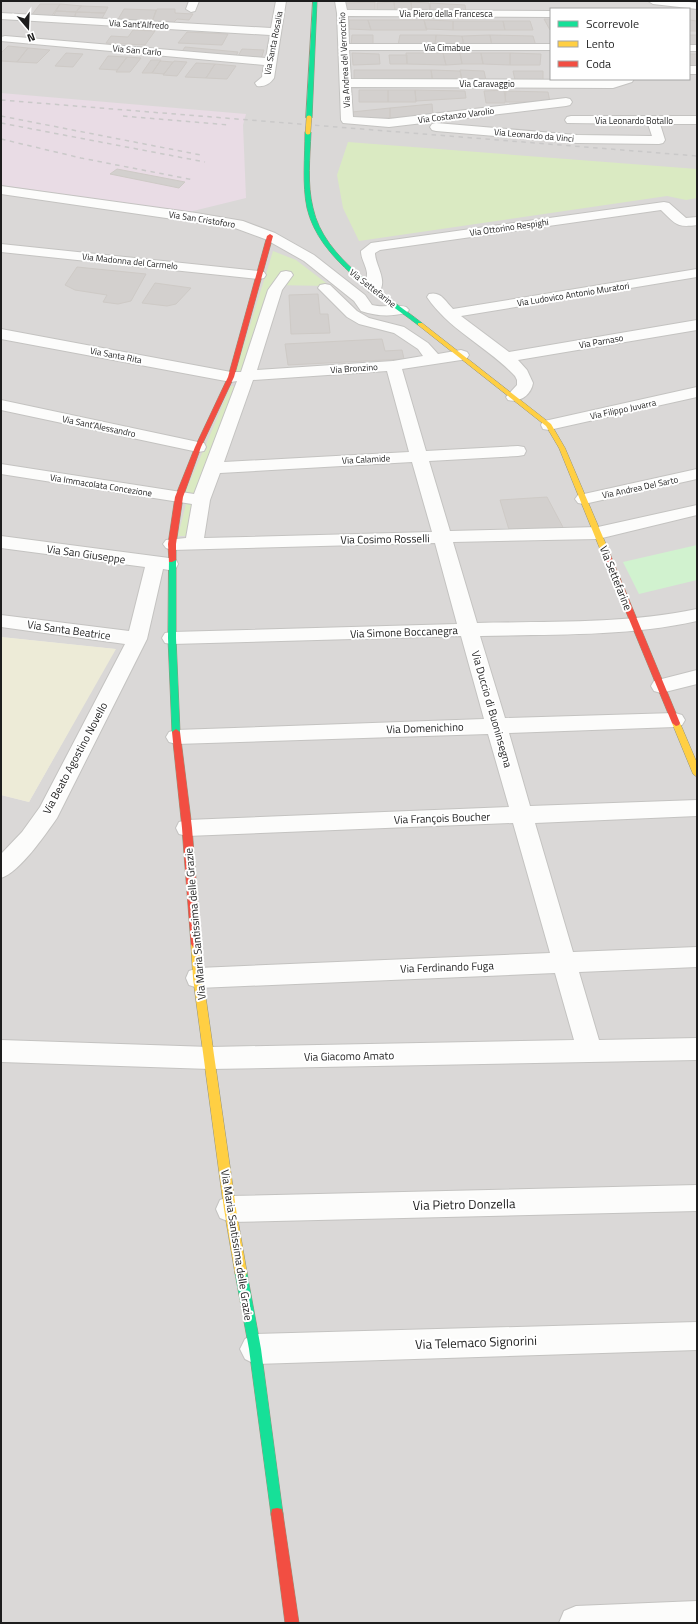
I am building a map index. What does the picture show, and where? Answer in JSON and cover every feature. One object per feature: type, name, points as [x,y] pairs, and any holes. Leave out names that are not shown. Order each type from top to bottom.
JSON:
[{"type":"street","name":"Via Santa Rosalia","points":[[261,83],[268,78],[281,1]]},
{"type":"street","name":"Via Settefarine","points":[[315,1],[308,132],[309,201],[314,220],[326,242],[349,269],[549,425],[562,448],[584,499],[697,774]]},
{"type":"street","name":"Via Andrea del Verrocchio","points":[[340,1],[342,13],[347,120]]},
{"type":"street","points":[[535,1],[550,50]]},
{"type":"street","points":[[653,1],[674,2],[697,6]]},
{"type":"street","name":"Via Piero della Francesca","points":[[342,13],[550,14]]},
{"type":"street","name":"Via Sant'Alfredo","points":[[1,16],[276,32]]},
{"type":"street","points":[[3,41],[23,17]]},
{"type":"street","points":[[164,52],[180,26]]},
{"type":"street","name":"Via San Carlo","points":[[3,41],[164,52],[270,62]]},
{"type":"street","name":"Via Cimabue","points":[[343,47],[550,50]]},
{"type":"street","name":"Via Caravaggio","points":[[345,83],[559,81],[613,84],[625,80]]},
{"type":"street","points":[[559,81],[577,139]]},
{"type":"street","name":"Via Costanzo Varolio","points":[[347,120],[389,123],[566,102]]},
{"type":"street","name":"Via Leonardo Botallo","points":[[571,120],[697,120]]},
{"type":"street","name":"Via Leonardo da Vinci","points":[[389,123],[577,139],[659,140],[653,120]]},
{"type":"street","name":"Via San Cristoforo","points":[[1,190],[238,224],[270,236],[309,258],[360,298],[366,308],[380,312],[401,310]]},
{"type":"street","name":"Via Ottorino Respighi","points":[[374,289],[374,271],[368,257],[368,251],[376,246],[664,206],[683,223],[697,221]]},
{"type":"street","name":"Via Maria Santissima delle Grazie","points":[[194,544],[201,500],[214,468],[239,376],[259,275],[270,236]]},
{"type":"street","name":"Via Madonna del Carmelo","points":[[1,248],[259,275]]},
{"type":"street","name":"Via Ludovico Antonio Muratori","points":[[449,314],[697,273]]},
{"type":"street","points":[[239,376],[275,290],[286,275]]},
{"type":"street","points":[[325,288],[352,314],[364,321],[399,330],[423,346],[434,360]]},
{"type":"street","points":[[434,297],[449,314],[524,375],[526,383],[523,391],[514,397]]},
{"type":"street","name":"Via Parnaso","points":[[504,358],[697,325]]},
{"type":"street","name":"Via Santa Rita","points":[[1,334],[239,376]]},
{"type":"street","name":"Via Bronzino","points":[[239,376],[393,366],[461,355]]},
{"type":"street","name":"Via Duccio di Buoninsegna","points":[[393,366],[590,1052]]},
{"type":"street","name":"Via Maria Santissima delle Grazie","points":[[137,639],[172,544],[179,497],[198,447],[239,376]]},
{"type":"street","name":"Via Filippo Juvarra","points":[[549,425],[697,392]]},
{"type":"street","name":"Via Sant'Alessandro","points":[[1,405],[198,447]]},
{"type":"street","name":"Via Calamide","points":[[214,468],[518,451]]},
{"type":"street","name":"Via Immacolata Concezione","points":[[1,469],[201,500]]},
{"type":"street","name":"Via Andrea Del Sarto","points":[[584,499],[697,474]]},
{"type":"street","name":"Via Cosimo Rosselli","points":[[172,544],[598,533],[697,510]]},
{"type":"street","name":"Via San Giuseppe","points":[[1,542],[164,564]]},
{"type":"street","name":"Via Maria Santissima delle Grazie","points":[[164,564],[172,638],[176,737],[187,828],[198,978],[230,1210],[255,1349],[292,1623]]},
{"type":"street","name":"Via Simone Boccanegra","points":[[172,638],[635,625],[665,622],[697,615]]},
{"type":"street","name":"Via Santa Beatrice","points":[[1,621],[137,639]]},
{"type":"street","name":"Via Beato Agostino Novello","points":[[1,869],[30,838],[49,812],[137,639]]},
{"type":"street","points":[[661,686],[697,678]]},
{"type":"street","name":"Via Domenichino","points":[[176,737],[675,720]]},
{"type":"street","name":"Via François Boucher","points":[[187,828],[697,808]]},
{"type":"street","name":"Via Ferdinando Fuga","points":[[198,978],[697,957]]},
{"type":"street","name":"Via Giacomo Amato","points":[[1,1051],[210,1058],[697,1049]]},
{"type":"street","name":"Via Pietro Donzella","points":[[230,1210],[697,1198]]},
{"type":"street","name":"Via Telemaco Signorini","points":[[255,1349],[697,1336]]},
{"type":"street","points":[[576,1623],[697,1618]]},
{"type":"shaded area","points":[[1,1],[697,1],[697,1623],[1,1623],[1,795],[29,802],[115,649],[1,637]]},
{"type":"shaded area","points":[[1,93],[246,114],[243,125],[246,198],[189,212],[1,185]]},
{"type":"shaded area","points":[[1,637],[116,649],[29,802],[1,795]]},
{"type":"green space","points":[[348,142],[697,169],[697,198],[686,200],[667,196],[359,241],[343,208],[337,175]]},
{"type":"green space","points":[[273,251],[296,260],[330,286],[272,285],[245,371],[236,371]]},
{"type":"green space","points":[[231,386],[240,387],[197,494],[185,493]]},
{"type":"green space","points":[[186,504],[196,504],[188,536],[178,536]]},
{"type":"green space","points":[[697,545],[697,580],[639,594],[623,562]]},
{"type":"building","points":[[345,1],[376,1],[375,2]]},
{"type":"building","points":[[375,2],[375,11],[346,11],[345,3]]},
{"type":"building","points":[[394,2],[411,2],[412,11],[395,11]]},
{"type":"building","points":[[394,2],[395,11],[377,11],[377,3]]},
{"type":"building","points":[[411,2],[429,3],[430,12],[412,11]]},
{"type":"building","points":[[430,3],[465,5],[466,12],[431,11]]},
{"type":"building","points":[[40,4],[60,4],[51,17],[31,16]]},
{"type":"building","points":[[60,4],[82,6],[76,12],[56,11]]},
{"type":"building","points":[[80,6],[108,7],[105,13],[76,12]]},
{"type":"building","points":[[124,9],[156,10],[152,22],[117,21]]},
{"type":"building","points":[[157,9],[175,9],[175,13],[193,14],[189,20],[177,19],[173,23],[152,22]]},
{"type":"building","points":[[56,11],[76,12],[74,19],[53,17]]},
{"type":"building","points":[[76,12],[105,13],[101,20],[74,19]]},
{"type":"building","points":[[544,19],[550,19],[550,30]]},
{"type":"building","points":[[349,20],[368,20],[371,30],[349,29]]},
{"type":"building","points":[[368,20],[424,20],[427,30],[371,30]]},
{"type":"building","points":[[424,20],[453,21],[453,30],[426,29]]},
{"type":"building","points":[[690,20],[697,21],[697,31],[690,31]]},
{"type":"building","points":[[453,21],[503,21],[505,30],[453,30]]},
{"type":"building","points":[[503,21],[530,21],[533,30],[505,30]]},
{"type":"building","points":[[133,30],[155,31],[145,45],[106,43],[111,36],[128,37]]},
{"type":"building","points":[[187,32],[228,34],[222,45],[178,43]]},
{"type":"building","points":[[352,35],[373,35],[373,45],[351,45]]},
{"type":"building","points":[[400,35],[436,35],[435,45],[398,45]]},
{"type":"building","points":[[436,35],[462,36],[464,46],[435,45]]},
{"type":"building","points":[[490,35],[492,46],[464,46],[462,36]]},
{"type":"building","points":[[490,35],[533,36],[536,46],[492,46]]},
{"type":"building","points":[[690,35],[697,35],[697,45],[690,45]]},
{"type":"building","points":[[8,46],[28,48],[17,62],[1,61],[1,53]]},
{"type":"building","points":[[185,47],[238,52],[236,56],[181,53]]},
{"type":"building","points":[[28,48],[50,50],[37,63],[17,62]]},
{"type":"building","points":[[242,49],[264,50],[261,59],[237,58]]},
{"type":"building","points":[[66,53],[83,54],[73,67],[55,66]]},
{"type":"building","points":[[352,53],[379,54],[380,64],[353,65]]},
{"type":"building","points":[[406,53],[443,53],[446,65],[407,64]]},
{"type":"building","points":[[443,53],[460,53],[462,64],[446,65]]},
{"type":"building","points":[[460,53],[481,53],[483,64],[462,64]]},
{"type":"building","points":[[481,53],[510,53],[510,65],[483,64]]},
{"type":"building","points":[[510,53],[541,54],[540,65],[510,65]]},
{"type":"building","points":[[690,54],[697,54],[697,66],[690,66]]},
{"type":"building","points":[[389,55],[407,55],[407,64],[390,64]]},
{"type":"building","points":[[108,56],[127,57],[117,70],[99,69]]},
{"type":"building","points":[[127,57],[141,58],[130,72],[116,72]]},
{"type":"building","points":[[151,60],[161,60],[152,73],[142,73]]},
{"type":"building","points":[[160,61],[173,62],[164,74],[152,73]]},
{"type":"building","points":[[174,61],[187,62],[177,76],[163,75]]},
{"type":"building","points":[[196,63],[215,64],[206,78],[185,77]]},
{"type":"building","points":[[215,64],[236,66],[227,79],[206,78]]},
{"type":"building","points":[[354,70],[431,70],[432,80],[354,80]]},
{"type":"building","points":[[431,70],[460,71],[462,80],[433,80]]},
{"type":"building","points":[[460,70],[484,71],[486,80],[462,80]]},
{"type":"building","points":[[513,71],[543,71],[543,80],[515,80]]},
{"type":"building","points":[[359,90],[388,90],[388,102],[359,102]]},
{"type":"building","points":[[388,90],[415,90],[416,102],[388,102]]},
{"type":"building","points":[[415,90],[465,91],[466,98],[416,101]]},
{"type":"building","points":[[506,90],[505,103],[486,103],[484,91]]},
{"type":"building","points":[[504,91],[548,92],[550,102],[506,102]]},
{"type":"building","points":[[432,104],[433,115],[390,118],[390,108]]},
{"type":"building","points":[[390,108],[390,118],[355,120],[352,112]]},
{"type":"building","points":[[117,169],[185,182],[179,188],[110,174]]},
{"type":"building","points":[[77,267],[146,274],[131,301],[118,304],[103,302],[107,295],[75,290],[65,285]]},
{"type":"building","points":[[155,283],[191,288],[176,304],[167,306],[142,303]]},
{"type":"building","points":[[318,294],[320,314],[328,314],[330,333],[291,334],[289,295]]},
{"type":"building","points":[[382,339],[385,351],[402,350],[404,359],[288,365],[285,344]]},
{"type":"building","points":[[547,497],[565,531],[510,533],[500,500]]},
{"type":"railway","points":[[1,100],[697,156]]},
{"type":"railway","points":[[1,116],[201,155]]},
{"type":"railway","points":[[123,116],[229,125]]},
{"type":"railway","points":[[1,123],[205,162]]},
{"type":"railway","points":[[1,139],[81,158],[194,180]]},
{"type":"traffic: fast","points":[[309,118],[315,1]]},
{"type":"traffic: fast","points":[[308,132],[308,200],[317,227],[327,244],[355,274],[420,324]]},
{"type":"traffic: fast","points":[[172,560],[172,638],[176,732]]},
{"type":"traffic: fast","points":[[241,1273],[255,1349],[277,1514]]},
{"type":"traffic: slow","points":[[308,132],[309,118]]},
{"type":"traffic: slow","points":[[420,324],[549,425],[562,448],[604,549]]},
{"type":"traffic: slow","points":[[676,723],[697,774]]},
{"type":"traffic: slow","points":[[196,944],[198,978],[230,1209],[241,1273]]},
{"type":"traffic: jam","points":[[172,560],[172,544],[179,497],[198,447],[231,377],[270,236]]},
{"type":"traffic: jam","points":[[604,549],[676,723]]},
{"type":"traffic: jam","points":[[176,732],[187,828],[196,944]]},
{"type":"traffic: jam","points":[[277,1514],[292,1623]]}]
